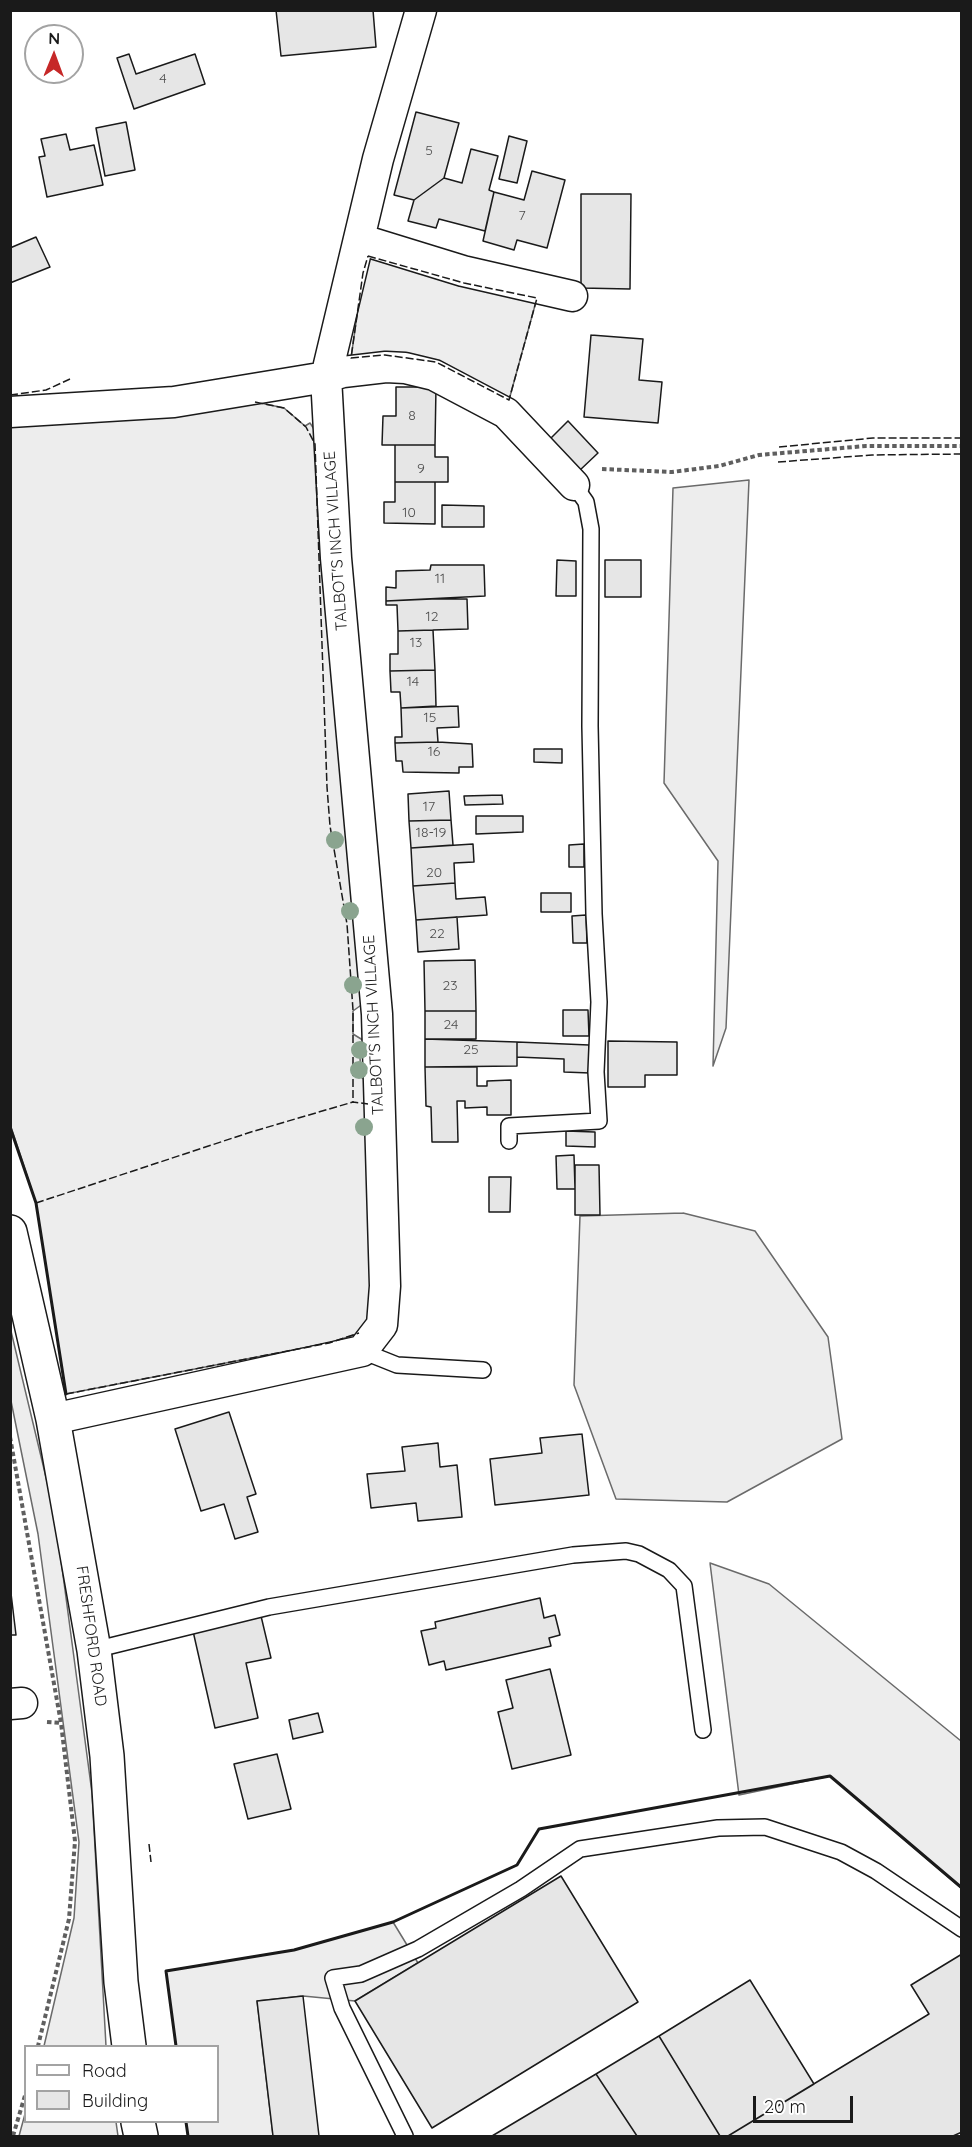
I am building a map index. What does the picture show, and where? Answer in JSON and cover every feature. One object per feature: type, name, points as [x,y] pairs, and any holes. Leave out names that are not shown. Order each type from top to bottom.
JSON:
[{"type":"main road","name":"FRESHFORD ROAD","points":[[12,1241],[53,1419],[94,1650],[107,1756],[121,1982],[129,2045]]},
{"type":"street","name":"TALBOT'S INCH VILLAGE","points":[[362,1351],[382,1325],[385,1286],[377,1014],[336,558],[326,377],[378,159],[421,10]]},
{"type":"street","points":[[359,239],[463,271],[572,296]]},
{"type":"street","points":[[10,412],[174,402],[326,377],[343,372],[386,367],[405,368],[434,375],[506,413],[574,485]]},
{"type":"street","points":[[53,1419],[362,1351]]},
{"type":"lane","points":[[509,1141],[509,1126],[599,1121],[596,1071],[599,1002],[594,914],[590,726],[591,529],[586,502],[574,485]]},
{"type":"lane","points":[[362,1351],[397,1365],[483,1370]]},
{"type":"lane","points":[[94,1650],[269,1608],[573,1555],[626,1551],[639,1554],[669,1570],[684,1586],[703,1730]]},
{"type":"lane","points":[[405,2136],[342,2008],[333,1977],[361,1974],[418,1949],[521,1889],[579,1849],[718,1828],[765,1827],[841,1851],[876,1871],[962,1929]]},
{"type":"path","points":[[574,485],[580,477],[600,469],[672,472],[718,466],[759,455],[866,447],[962,446]]},
{"type":"path","points":[[10,1437],[61,1723],[75,1841],[69,1919],[38,2045]]},
{"type":"path","points":[[13,2136],[24,2099]]},
{"type":"shaded area","points":[[368,256],[537,298],[509,400],[351,358],[363,273]]},
{"type":"shaded area","points":[[256,402],[284,408],[305,426],[310,423],[318,435],[364,1003],[353,1011],[353,1034],[366,1042],[366,1055],[360,1057],[361,1077],[368,1083],[372,1293],[368,1321],[360,1333],[329,1343],[66,1394],[36,1203],[11,1127],[10,422]]},
{"type":"shaded area","points":[[749,480],[726,1028],[713,1066],[718,861],[664,783],[673,488]]},
{"type":"shaded area","points":[[683,1213],[755,1231],[828,1337],[842,1439],[727,1502],[616,1499],[574,1385],[580,1216]]},
{"type":"shaded area","points":[[10,1327],[55,1515],[92,1793],[106,2045],[44,2045],[74,1918],[79,1842],[38,1534],[11,1401]]},
{"type":"shaded area","points":[[710,1563],[769,1584],[961,1741],[961,1888],[830,1776],[739,1795]]},
{"type":"shaded area","points":[[393,1922],[418,1963],[355,2001],[303,1996],[257,2001],[273,2136],[188,2136],[186,2123],[219,2123],[219,2045],[176,2045],[166,1971],[294,1950]]},
{"type":"shaded area","points":[[24,2118],[24,2123],[116,2123],[118,2136],[19,2136]]},
{"type":"building","points":[[276,10],[373,10],[376,47],[281,56]]},
{"type":"building","points":[[129,54],[136,74],[195,54],[205,84],[134,109],[117,58]]},
{"type":"building","points":[[416,112],[459,123],[444,178],[414,200],[394,195]]},
{"type":"building","points":[[126,122],[135,170],[105,176],[96,128]]},
{"type":"building","points":[[66,134],[70,150],[94,145],[103,185],[47,197],[39,157],[45,156],[41,139]]},
{"type":"building","points":[[509,136],[527,141],[517,183],[499,179]]},
{"type":"building","points":[[471,149],[498,156],[489,190],[494,192],[485,231],[439,219],[436,228],[408,221],[414,200],[444,178],[462,183]]},
{"type":"building","points":[[532,171],[565,180],[547,248],[517,240],[514,250],[483,241],[494,192],[524,200]]},
{"type":"building","points":[[581,194],[631,194],[630,289],[581,288]]},
{"type":"building","points":[[36,237],[50,267],[10,283],[10,248]]},
{"type":"building","points":[[591,335],[643,339],[639,380],[662,382],[658,423],[584,417]]},
{"type":"building","points":[[396,387],[436,387],[435,445],[382,445],[383,416],[396,416]]},
{"type":"building","points":[[568,421],[598,453],[579,471],[549,440]]},
{"type":"building","points":[[395,445],[435,445],[435,457],[448,457],[448,482],[395,482]]},
{"type":"building","points":[[395,482],[435,482],[435,524],[384,523],[384,502],[395,502]]},
{"type":"building","points":[[442,505],[484,506],[484,527],[442,527]]},
{"type":"building","points":[[557,560],[576,561],[576,596],[556,596]]},
{"type":"building","points":[[605,560],[641,560],[641,597],[605,597]]},
{"type":"building","points":[[431,565],[484,565],[485,596],[386,601],[386,587],[396,588],[396,571],[430,570]]},
{"type":"building","points":[[467,599],[468,629],[398,631],[397,605],[386,605],[386,601]]},
{"type":"building","points":[[433,630],[435,670],[390,671],[390,654],[398,654],[398,631]]},
{"type":"building","points":[[435,670],[436,706],[401,708],[400,692],[391,692],[390,671]]},
{"type":"building","points":[[458,706],[459,727],[437,728],[438,742],[395,743],[395,737],[402,737],[401,708]]},
{"type":"building","points":[[395,743],[472,744],[473,767],[459,767],[459,773],[403,772],[402,761],[396,761]]},
{"type":"building","points":[[534,749],[562,749],[562,763],[534,762]]},
{"type":"building","points":[[449,791],[451,820],[409,821],[408,794]]},
{"type":"building","points":[[502,795],[503,804],[465,805],[464,796]]},
{"type":"building","points":[[476,816],[523,816],[523,832],[476,834]]},
{"type":"building","points":[[451,820],[453,845],[411,848],[409,821]]},
{"type":"building","points":[[473,844],[474,862],[454,863],[455,883],[413,886],[411,848]]},
{"type":"building","points":[[584,844],[584,867],[569,867],[569,845]]},
{"type":"building","points":[[455,883],[456,899],[485,897],[487,915],[416,920],[413,886]]},
{"type":"building","points":[[541,893],[571,893],[571,912],[541,912]]},
{"type":"building","points":[[586,915],[587,943],[573,943],[572,916]]},
{"type":"building","points":[[457,917],[459,949],[418,952],[416,920]]},
{"type":"building","points":[[475,960],[476,1011],[425,1011],[424,961]]},
{"type":"building","points":[[563,1010],[588,1010],[589,1036],[563,1036]]},
{"type":"building","points":[[425,1011],[476,1011],[476,1039],[425,1039]]},
{"type":"building","points":[[425,1039],[517,1042],[517,1066],[425,1067]]},
{"type":"building","points":[[608,1041],[677,1042],[677,1075],[645,1075],[645,1087],[608,1087]]},
{"type":"building","points":[[517,1042],[589,1045],[590,1073],[564,1072],[564,1059],[517,1057]]},
{"type":"building","points":[[425,1067],[477,1067],[477,1086],[487,1086],[487,1081],[511,1080],[511,1115],[487,1115],[487,1107],[465,1108],[465,1101],[457,1101],[458,1142],[432,1142],[431,1107],[426,1106]]},
{"type":"building","points":[[566,1131],[595,1132],[595,1147],[566,1146]]},
{"type":"building","points":[[574,1155],[575,1189],[557,1189],[556,1156]]},
{"type":"building","points":[[575,1165],[599,1165],[600,1215],[575,1215]]},
{"type":"building","points":[[489,1177],[511,1177],[510,1212],[489,1212]]},
{"type":"building","points":[[229,1412],[256,1494],[247,1497],[258,1532],[235,1539],[224,1504],[201,1511],[175,1429]]},
{"type":"building","points":[[582,1434],[589,1495],[495,1505],[490,1459],[542,1453],[540,1438]]},
{"type":"building","points":[[438,1443],[440,1467],[457,1465],[462,1517],[418,1521],[416,1503],[371,1508],[367,1474],[405,1471],[402,1447]]},
{"type":"building","points":[[10,1585],[16,1635],[10,1635]]},
{"type":"building","points":[[540,1598],[544,1618],[555,1615],[560,1635],[549,1638],[551,1646],[446,1670],[444,1661],[429,1665],[421,1631],[436,1628],[435,1622]]},
{"type":"building","points":[[261,1616],[271,1658],[246,1663],[258,1718],[215,1728],[193,1631]]},
{"type":"building","points":[[550,1669],[571,1755],[512,1769],[498,1712],[513,1708],[506,1680]]},
{"type":"building","points":[[318,1713],[323,1732],[293,1739],[289,1720]]},
{"type":"building","points":[[277,1754],[291,1809],[248,1819],[234,1764]]},
{"type":"building","points":[[561,1876],[638,2002],[432,2128],[355,2001]]},
{"type":"building","points":[[962,1954],[962,2132],[953,2136],[728,2136],[929,2014],[911,1985]]},
{"type":"building","points":[[750,1980],[814,2084],[728,2136],[720,2136],[659,2036]]},
{"type":"building","points":[[303,1996],[319,2136],[273,2136],[257,2001]]},
{"type":"building","points":[[659,2036],[720,2136],[637,2136],[596,2074]]},
{"type":"building","points":[[596,2074],[637,2136],[492,2136]]},
{"type":"fence","points":[[368,256],[464,283],[537,298],[509,400],[436,362],[385,355],[351,358],[363,273],[368,256]]},
{"type":"fence","points":[[10,395],[46,390],[70,379]]},
{"type":"fence","points":[[255,402],[284,408],[306,427],[315,444],[327,787],[330,826],[347,924],[353,1010],[353,1102]]},
{"type":"fence","points":[[779,447],[873,438],[962,438]]},
{"type":"fence","points":[[778,462],[872,455],[962,454]]},
{"type":"fence","points":[[36,1203],[251,1132],[353,1102],[368,1104]]},
{"type":"fence","points":[[66,1394],[329,1343],[359,1333]]},
{"type":"fence","points":[[149,1844],[151,1862]]},
{"type":"wall","points":[[10,1127],[36,1203],[66,1394]]},
{"type":"wall","points":[[176,2045],[166,1971],[294,1950],[393,1922],[517,1865],[539,1829],[830,1776],[962,1888]]},
{"type":"wall","points":[[186,2123],[188,2136]]}]
